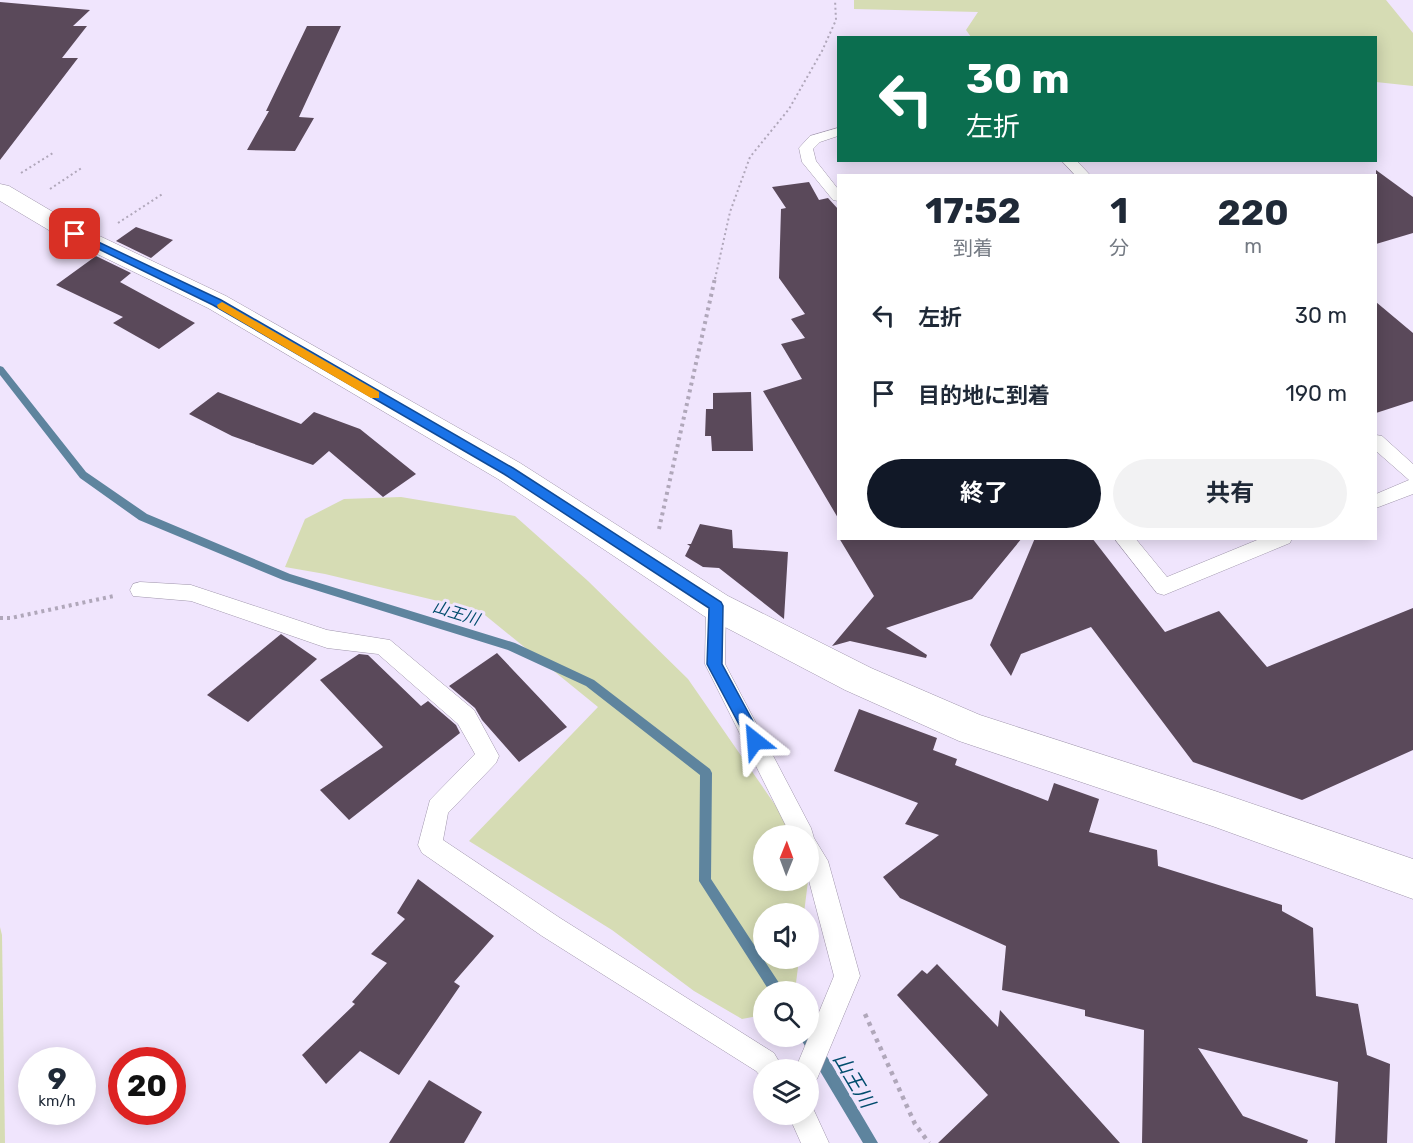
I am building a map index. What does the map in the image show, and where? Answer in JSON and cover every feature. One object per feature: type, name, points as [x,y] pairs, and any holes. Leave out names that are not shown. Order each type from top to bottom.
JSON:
[{"type":"street","points":[[14,190],[61,227],[217,302],[509,471],[716,606],[858,679],[972,729],[1215,809],[1413,879]]},
{"type":"lane","points":[[837,132],[815,139],[806,148],[809,162],[837,196]]},
{"type":"lane","points":[[1070,162],[1082,174]]},
{"type":"lane","points":[[1377,442],[1413,475]]},
{"type":"lane","points":[[1377,501],[1413,486]]},
{"type":"lane","points":[[1125,540],[1164,587],[1278,540]]},
{"type":"lane","points":[[140,590],[191,593],[327,639],[383,646],[466,717],[488,756],[438,808],[430,845],[551,927],[760,1059]]},
{"type":"lane","points":[[716,606],[715,664],[797,825]]},
{"type":"lane","points":[[813,1059],[848,976],[819,872]]},
{"type":"lane","points":[[806,1125],[815,1143]]},
{"type":"path","points":[[651,562],[730,212],[750,157],[789,109],[822,51],[836,20],[835,0]]},
{"type":"path","points":[[14,190],[53,153]]},
{"type":"path","points":[[14,190],[83,167]]},
{"type":"path","points":[[90,241],[164,193]]},
{"type":"path","points":[[0,618],[10,618],[140,590]]},
{"type":"path","points":[[848,976],[915,1124],[929,1143]]},
{"type":"green space","points":[[854,0],[1386,0],[1413,33],[1413,86],[1377,82],[1377,36],[970,36],[966,30],[978,12],[854,9]]},
{"type":"green space","points":[[401,497],[515,516],[588,581],[688,679],[789,825],[753,825],[753,891],[807,891],[805,903],[753,903],[753,969],[798,969],[796,981],[753,981],[753,1017],[742,1019],[694,991],[612,930],[469,841],[598,707],[480,611],[325,574],[285,567],[305,519],[344,499]]},
{"type":"green space","points":[[0,927],[2,935],[5,1143],[0,1143]]},
{"type":"building","points":[[0,2],[90,10],[73,26],[87,26],[62,58],[78,58],[0,160]]},
{"type":"building","points":[[307,26],[341,26],[299,117],[314,118],[295,151],[247,150],[269,111],[266,111]]},
{"type":"building","points":[[1376,170],[1413,197],[1413,233],[1377,244],[1377,174]]},
{"type":"building","points":[[809,182],[819,200],[828,198],[837,208],[837,516],[763,391],[802,379],[781,344],[805,338],[791,319],[805,314],[779,278],[781,209],[786,208],[772,187]]},
{"type":"building","points":[[136,227],[173,240],[151,258],[116,241]]},
{"type":"building","points":[[96,256],[131,273],[120,282],[195,323],[159,349],[113,323],[123,317],[56,285]]},
{"type":"building","points":[[1377,303],[1413,333],[1413,401],[1377,413]]},
{"type":"building","points":[[218,392],[301,424],[314,412],[360,429],[416,474],[383,497],[329,451],[313,465],[232,436],[189,414]]},
{"type":"building","points":[[751,392],[753,451],[712,451],[711,436],[705,436],[706,409],[713,409],[713,393]]},
{"type":"building","points":[[700,524],[732,530],[733,548],[788,552],[784,619],[719,568],[703,567],[685,556],[690,546],[687,544],[691,544]]},
{"type":"building","points":[[840,540],[1020,540],[972,599],[886,628],[927,655],[926,658],[850,641],[832,646],[874,596]]},
{"type":"building","points":[[1034,540],[1094,540],[1165,632],[1219,611],[1267,667],[1413,608],[1413,750],[1302,800],[1193,762],[1091,627],[1021,654],[1011,676],[990,645]]},
{"type":"building","points":[[281,634],[317,659],[248,722],[207,695]]},
{"type":"building","points":[[497,653],[567,727],[519,762],[482,720],[475,708],[449,686]]},
{"type":"building","points":[[359,654],[368,655],[421,706],[428,701],[456,725],[460,733],[349,820],[320,790],[383,747],[320,680]]},
{"type":"building","points":[[859,709],[937,738],[933,750],[957,759],[955,765],[1048,801],[1054,783],[1099,799],[1089,832],[1157,850],[1158,866],[1282,905],[1282,911],[1313,928],[1316,996],[1358,1004],[1367,1055],[1390,1064],[1387,1143],[1335,1143],[1338,1082],[1198,1048],[1243,1116],[1308,1140],[1307,1143],[1142,1143],[1144,1030],[1085,1016],[1085,1010],[1002,990],[1006,946],[900,898],[883,877],[939,835],[905,824],[918,803],[834,771]]},
{"type":"building","points":[[418,879],[494,936],[454,982],[460,986],[399,1075],[360,1051],[326,1084],[302,1055],[355,1004],[352,1002],[387,963],[371,954],[405,919],[397,913]]},
{"type":"building","points":[[937,964],[998,1027],[1000,1010],[1120,1143],[938,1143],[988,1095],[897,995],[922,970],[927,974]]},
{"type":"building","points":[[429,1080],[482,1112],[464,1143],[389,1143]]},
{"type":"waterway","name":"山王川","points":[[0,369],[83,475],[143,517],[287,577],[511,646],[590,683],[706,773],[705,881],[771,981]]},
{"type":"waterway","name":"山王川","points":[[814,1047],[871,1143]]},
{"type":"slow traffic","points":[[222,305],[375,395]]},
{"type":"route","points":[[75,234],[217,302],[372,394],[509,471],[716,606],[715,664],[755,741]]}]
